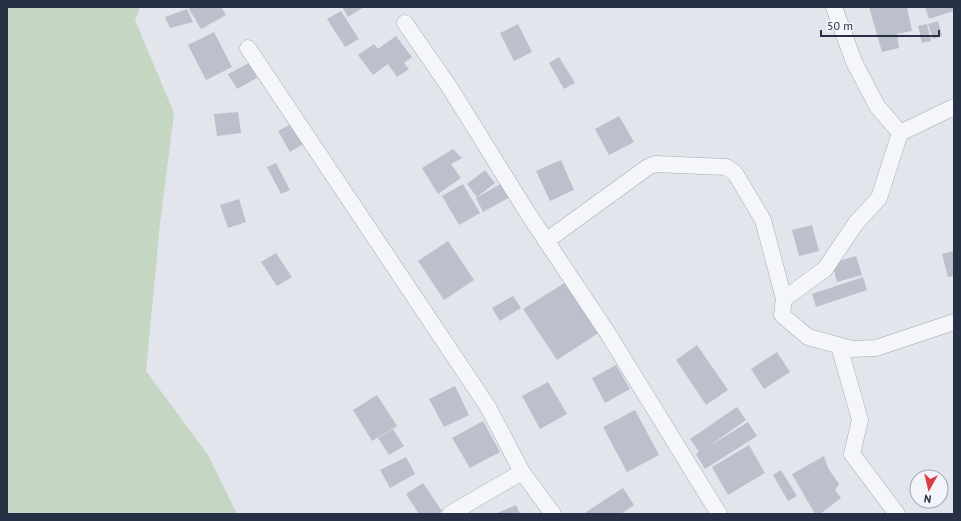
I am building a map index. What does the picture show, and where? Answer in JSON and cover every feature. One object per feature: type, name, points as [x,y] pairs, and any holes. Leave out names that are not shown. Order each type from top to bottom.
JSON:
[{"type":"street","points":[[834,7],[854,62],[877,106],[900,133]]},
{"type":"street","points":[[405,23],[450,88],[546,241],[607,332],[719,514]]},
{"type":"street","points":[[248,48],[488,407],[522,472],[553,514]]},
{"type":"street","points":[[784,299],[825,269],[856,223],[879,198],[900,133],[954,106]]},
{"type":"street","points":[[546,241],[648,167],[655,164],[726,167],[735,173],[763,220],[784,299],[782,316],[808,337],[852,349],[876,348],[954,322]]},
{"type":"street","points":[[839,346],[860,420],[852,454],[897,514]]},
{"type":"street","points":[[450,514],[522,472]]},
{"type":"green space","points":[[7,7],[140,7],[135,20],[174,113],[160,224],[146,371],[208,455],[237,514],[7,514]]},
{"type":"building","points":[[191,7],[221,7],[226,15],[201,29],[189,9]]},
{"type":"building","points":[[342,7],[364,7],[348,17]]},
{"type":"building","points":[[869,7],[907,7],[912,31],[897,34],[899,48],[882,52]]},
{"type":"building","points":[[925,7],[954,7],[954,11],[929,19]]},
{"type":"building","points":[[187,9],[193,22],[170,28],[165,17]]},
{"type":"building","points":[[341,11],[359,39],[345,47],[327,19]]},
{"type":"building","points":[[938,21],[942,36],[933,39],[928,24]]},
{"type":"building","points":[[518,24],[532,52],[514,61],[500,33]]},
{"type":"building","points":[[927,24],[931,41],[922,43],[918,26]]},
{"type":"building","points":[[214,32],[232,67],[206,80],[188,45]]},
{"type":"building","points":[[396,36],[412,57],[404,63],[409,69],[397,77],[388,64],[373,75],[358,55],[374,44],[378,49]]},
{"type":"building","points":[[559,57],[575,83],[564,89],[549,63]]},
{"type":"building","points":[[249,63],[257,78],[237,89],[228,74]]},
{"type":"building","points":[[238,112],[241,133],[217,136],[214,114]]},
{"type":"building","points":[[619,116],[634,142],[609,155],[595,129]]},
{"type":"building","points":[[293,123],[305,143],[290,152],[278,131]]},
{"type":"building","points":[[453,149],[462,158],[451,164],[461,178],[438,194],[422,168]]},
{"type":"building","points":[[561,160],[574,190],[550,201],[536,171]]},
{"type":"building","points":[[276,163],[290,190],[281,194],[267,167]]},
{"type":"building","points":[[485,170],[495,183],[477,197],[467,184]]},
{"type":"building","points":[[502,183],[510,197],[483,212],[476,198]]},
{"type":"building","points":[[463,184],[480,213],[459,225],[442,196]]},
{"type":"building","points":[[239,199],[246,222],[228,228],[220,205]]},
{"type":"building","points":[[812,225],[819,251],[799,256],[792,230]]},
{"type":"building","points":[[448,241],[474,280],[444,300],[418,261]]},
{"type":"building","points":[[954,251],[954,276],[948,277],[942,254]]},
{"type":"building","points":[[276,253],[292,277],[277,286],[261,262]]},
{"type":"building","points":[[856,256],[862,275],[837,282],[832,263]]},
{"type":"building","points":[[863,277],[867,290],[816,307],[812,294]]},
{"type":"building","points":[[566,282],[600,332],[557,360],[523,309]]},
{"type":"building","points":[[513,296],[521,308],[500,321],[492,308]]},
{"type":"building","points":[[697,345],[728,390],[706,405],[676,360]]},
{"type":"building","points":[[777,352],[790,372],[764,389],[751,369]]},
{"type":"building","points":[[616,365],[630,389],[605,403],[592,378]]},
{"type":"building","points":[[548,382],[567,414],[540,429],[522,396]]},
{"type":"building","points":[[455,386],[469,415],[444,427],[429,399]]},
{"type":"building","points":[[377,395],[397,426],[372,441],[353,410]]},
{"type":"building","points":[[737,407],[746,420],[708,447],[748,422],[757,436],[705,469],[696,454],[699,452],[690,439]]},
{"type":"building","points":[[635,410],[659,455],[627,472],[603,427]]},
{"type":"building","points":[[483,421],[500,452],[470,468],[452,438]]},
{"type":"building","points":[[393,429],[404,446],[389,455],[378,438]]},
{"type":"building","points":[[749,445],[765,473],[728,495],[712,467]]},
{"type":"building","points":[[824,456],[828,468],[839,484],[835,490],[841,498],[820,514],[815,514],[792,474]]},
{"type":"building","points":[[406,457],[415,474],[390,488],[380,470]]},
{"type":"building","points":[[781,470],[797,496],[788,501],[773,475]]},
{"type":"building","points":[[423,483],[442,511],[438,514],[419,514],[406,494]]},
{"type":"building","points":[[623,488],[634,505],[621,514],[583,514]]},
{"type":"building","points":[[516,505],[520,514],[495,514]]}]
